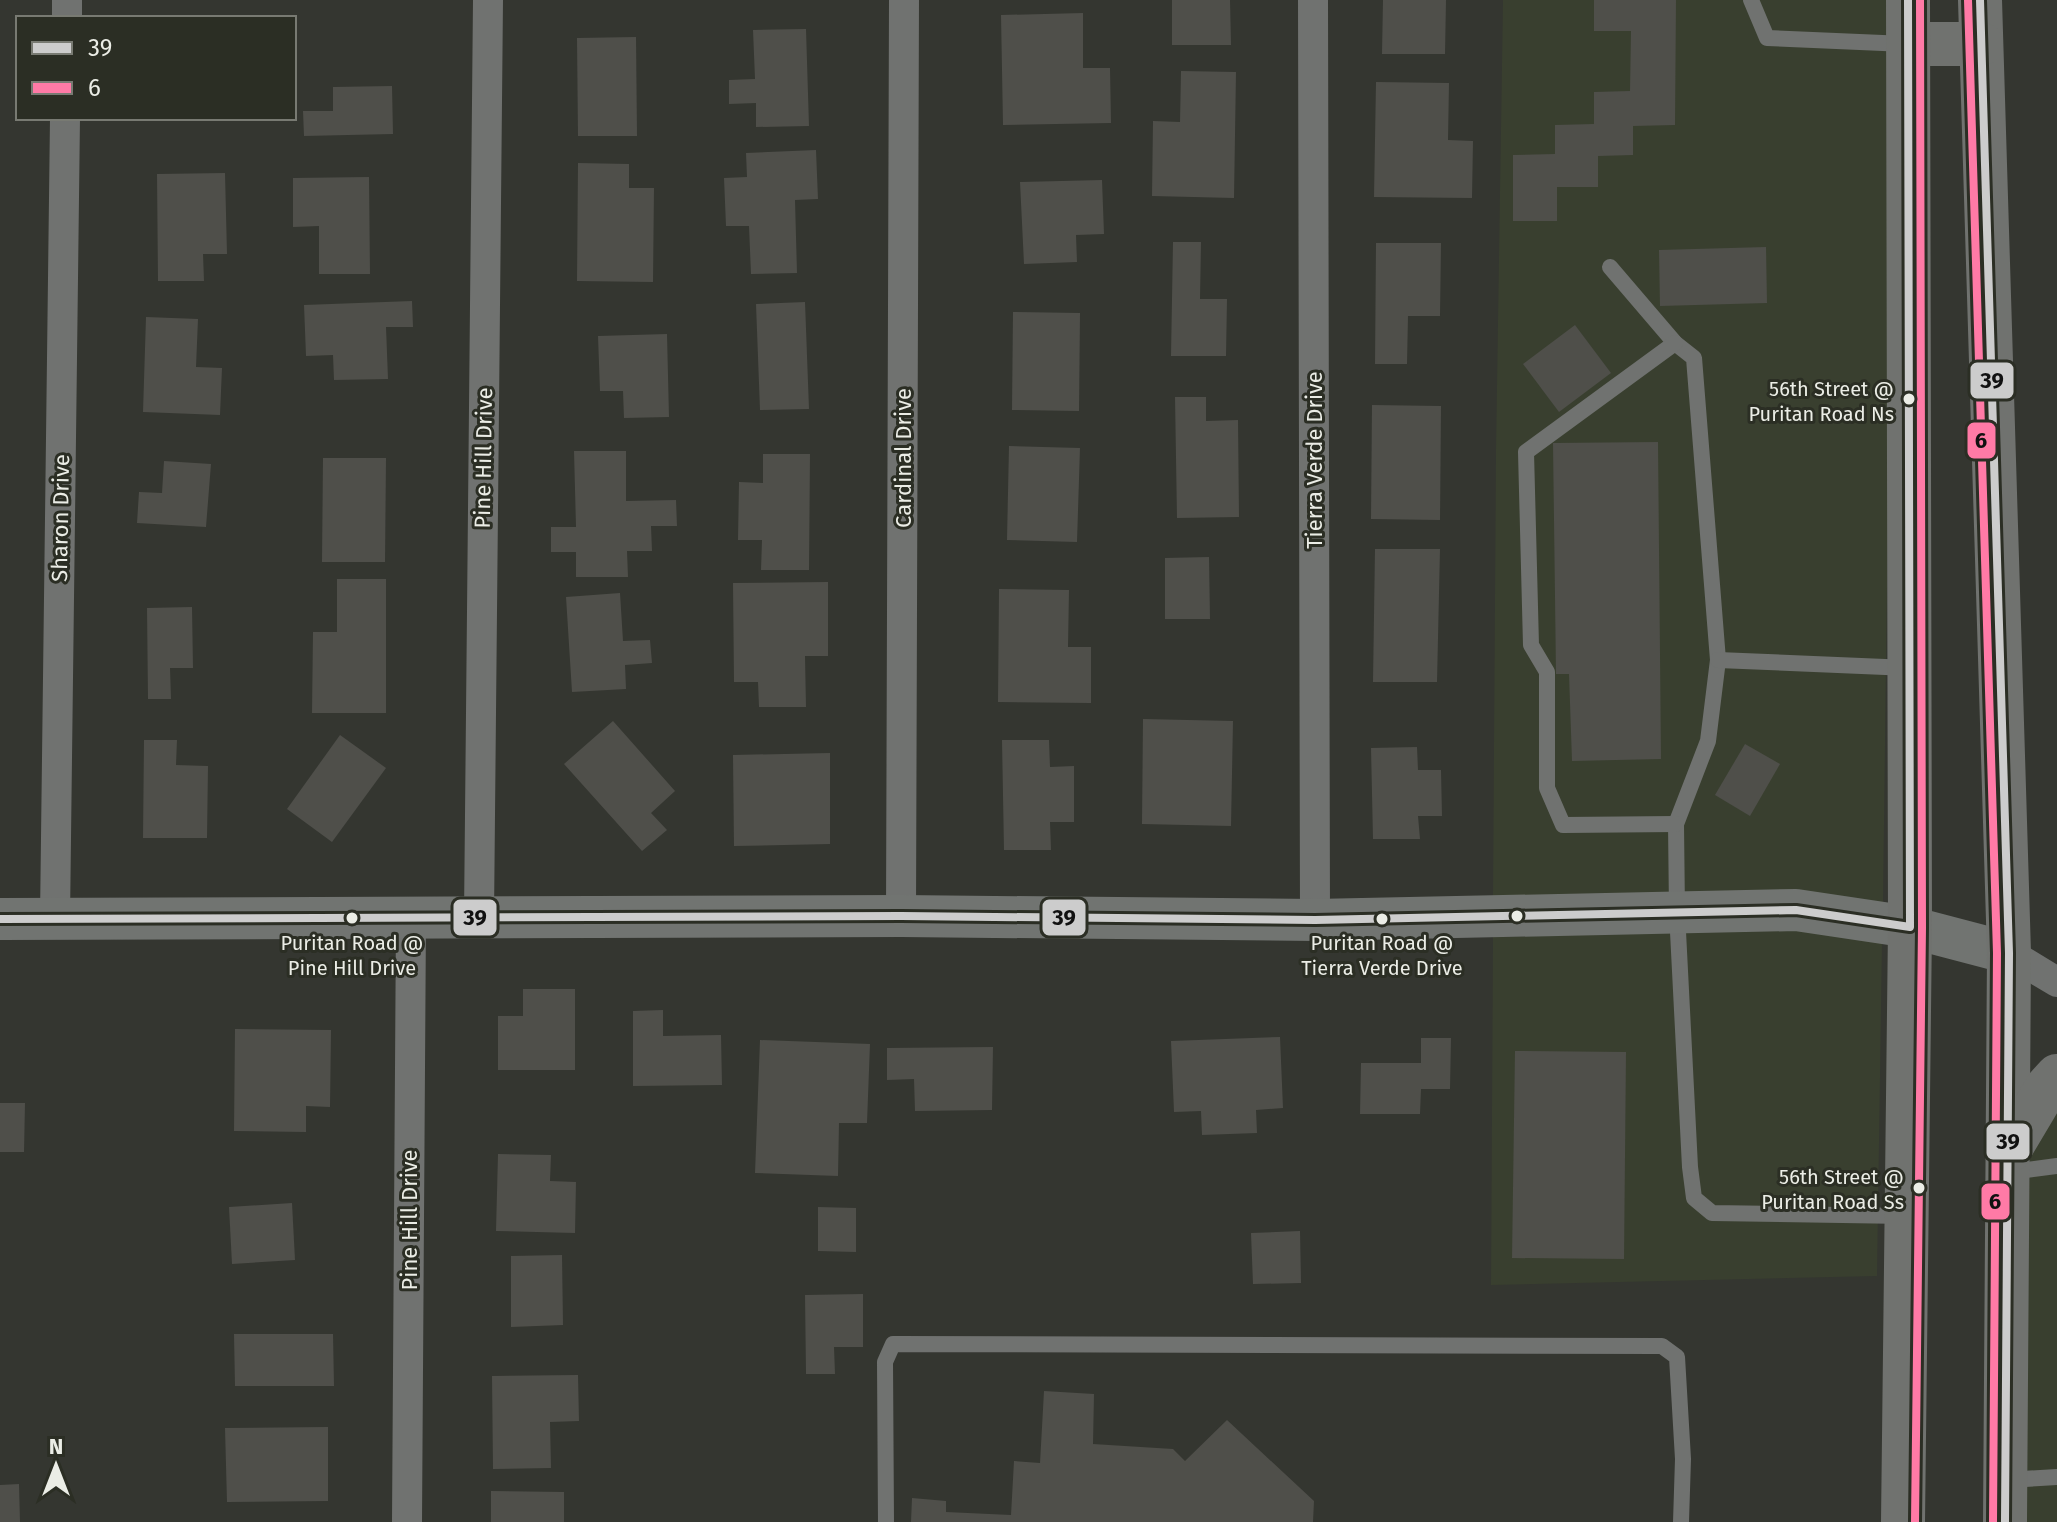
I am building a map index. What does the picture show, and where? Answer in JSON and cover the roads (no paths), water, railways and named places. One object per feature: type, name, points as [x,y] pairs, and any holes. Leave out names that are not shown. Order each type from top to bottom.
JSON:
[{"type":"main road","points":[[1903,1522],[1910,927],[1908,0]]},
{"type":"main road","points":[[1980,0],[2009,953],[2005,1501]]},
{"type":"main road","points":[[1908,44],[1981,44]]},
{"type":"main road","points":[[2007,1162],[2047,1087],[2057,1076]]},
{"type":"street","name":"Pine Hill Drive","points":[[479,917],[488,0]]},
{"type":"street","name":"Cardinal Drive","points":[[901,916],[904,0]]},
{"type":"street","name":"Tierra Verde Drive","points":[[1313,0],[1315,920]]},
{"type":"street","name":"Sharon Drive","points":[[55,918],[65,120]]},
{"type":"street","points":[[0,919],[901,916],[1315,920],[1796,910],[1910,927],[2009,953],[2057,982]]},
{"type":"street","name":"Pine Hill Drive","points":[[407,1522],[411,917]]},
{"type":"lane","points":[[1751,0],[1767,38],[1908,44]]},
{"type":"lane","points":[[1610,267],[1675,343],[1694,358],[1718,660],[1708,741],[1676,824],[1677,912],[1694,1198],[1712,1213],[1906,1216]]},
{"type":"lane","points":[[1675,343],[1526,452],[1531,645],[1547,672],[1547,788],[1563,825],[1676,824]]},
{"type":"lane","points":[[1718,660],[1909,668]]},
{"type":"lane","points":[[2007,1162],[2057,1166]]},
{"type":"lane","points":[[886,1522],[885,1362],[893,1344],[956,1344],[1662,1346],[1677,1357],[1683,1459],[1681,1522]]},
{"type":"lane","points":[[2005,1501],[2057,1477]]},
{"type":"place","name":"56th Street @ Puritan Road Ns","points":[[1909,399]]},
{"type":"place","name":"Puritan Road @ Pine Hill Drive","points":[[352,918]]},
{"type":"place","name":"Puritan Road @ Tierra Verde Drive","points":[[1382,919]]},
{"type":"place","name":"56th Street @ Puritan Road Ss","points":[[1919,1188]]}]
